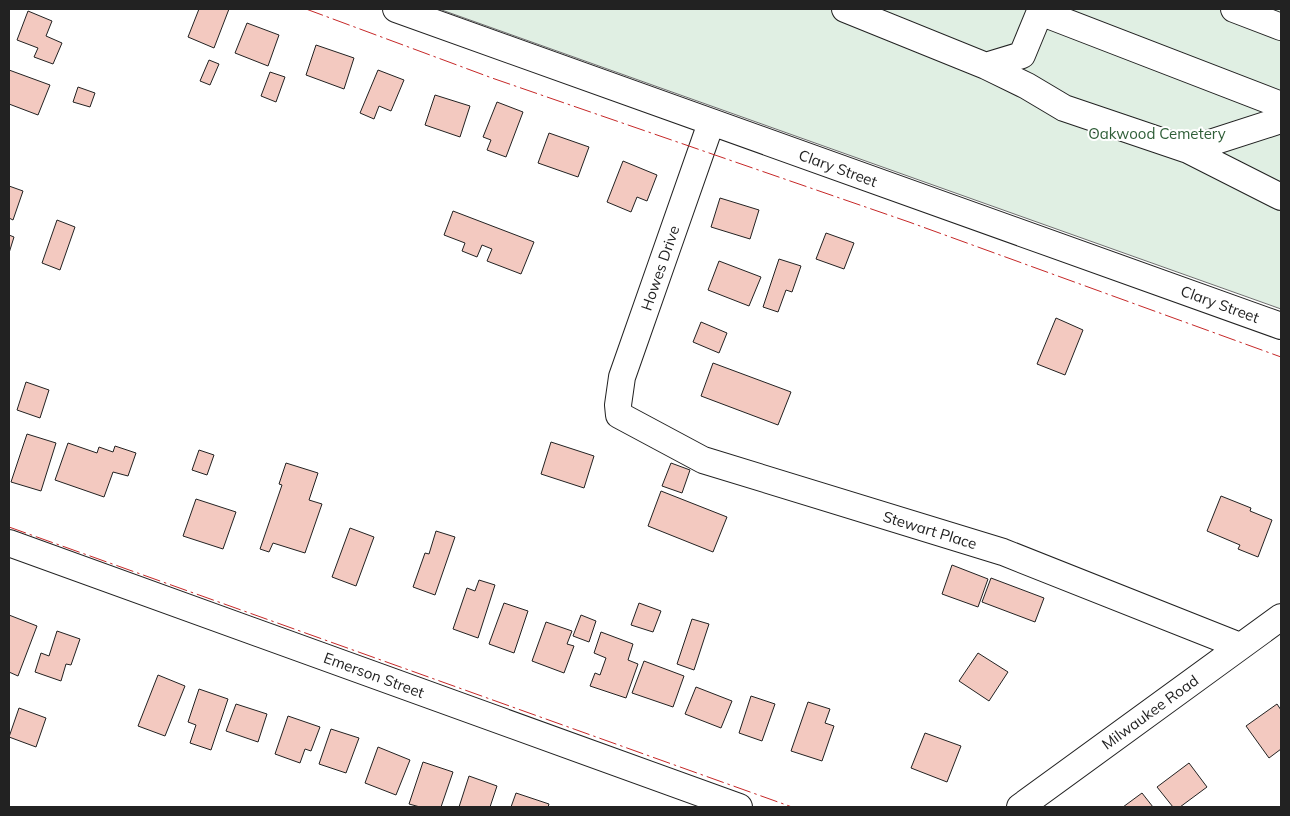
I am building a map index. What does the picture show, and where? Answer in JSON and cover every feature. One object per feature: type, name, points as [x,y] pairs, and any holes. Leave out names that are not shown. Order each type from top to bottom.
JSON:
[{"type":"street","name":"Clary Street","points":[[396,9],[1281,326]]},
{"type":"street","points":[[845,9],[986,66],[1027,86],[1064,108],[1188,150],[1281,197]]},
{"type":"street","points":[[1234,9],[1281,27]]},
{"type":"street","points":[[986,66],[1022,55],[1040,10],[1281,105]]},
{"type":"street","points":[[1188,150],[1281,120]]},
{"type":"street","name":"Howes Drive","points":[[619,415],[618,405],[622,377],[711,123]]},
{"type":"street","name":"Stewart Place","points":[[619,415],[703,460],[1003,552],[1240,646]]},
{"type":"street","name":"Emerson Street","points":[[9,543],[739,807]]},
{"type":"street","name":"Milwaukee Road","points":[[1020,807],[1281,617]]},
{"type":"green space","name":"Oakwood Cemetery","points":[[439,9],[1281,9],[1281,309]]},
{"type":"building","points":[[199,9],[229,9],[214,48],[188,37]]},
{"type":"building","points":[[28,11],[52,21],[46,36],[62,43],[53,64],[34,57],[38,48],[17,40]]},
{"type":"building","points":[[247,23],[279,35],[268,66],[235,53]]},
{"type":"building","points":[[316,45],[354,58],[344,89],[306,75]]},
{"type":"building","points":[[209,60],[219,64],[210,85],[200,81]]},
{"type":"building","points":[[9,70],[50,85],[38,115],[9,104]]},
{"type":"building","points":[[378,70],[404,80],[391,111],[379,106],[374,119],[360,113]]},
{"type":"building","points":[[270,72],[285,77],[276,102],[261,96]]},
{"type":"building","points":[[78,87],[95,93],[90,107],[73,102]]},
{"type":"building","points":[[435,95],[470,106],[460,137],[425,125]]},
{"type":"building","points":[[497,102],[523,112],[506,157],[487,150],[491,140],[483,137]]},
{"type":"building","points":[[549,133],[589,147],[578,177],[538,163]]},
{"type":"building","points":[[623,161],[657,175],[647,201],[637,197],[631,212],[607,202]]},
{"type":"building","points":[[9,186],[23,191],[13,220],[9,218]]},
{"type":"building","points":[[720,198],[759,210],[750,239],[711,227]]},
{"type":"building","points":[[453,211],[534,242],[521,274],[487,261],[492,249],[482,245],[477,257],[462,251],[465,243],[444,235]]},
{"type":"building","points":[[57,220],[75,227],[60,270],[42,263]]},
{"type":"building","points":[[826,233],[854,243],[844,269],[816,259]]},
{"type":"building","points":[[9,235],[14,237],[9,253]]},
{"type":"building","points":[[779,259],[801,266],[792,292],[786,290],[778,312],[763,307]]},
{"type":"building","points":[[719,261],[761,277],[749,306],[708,290]]},
{"type":"building","points":[[1056,318],[1083,330],[1065,375],[1037,364]]},
{"type":"building","points":[[701,322],[727,333],[719,353],[693,342]]},
{"type":"building","points":[[713,363],[791,392],[778,425],[701,396]]},
{"type":"building","points":[[26,382],[49,390],[40,418],[17,410]]},
{"type":"building","points":[[27,434],[56,443],[41,491],[11,482]]},
{"type":"building","points":[[551,442],[594,456],[584,488],[541,474]]},
{"type":"building","points":[[68,443],[97,453],[99,447],[113,452],[115,446],[136,453],[128,476],[113,472],[104,497],[55,480]]},
{"type":"building","points":[[199,450],[214,455],[207,475],[192,470]]},
{"type":"building","points":[[286,463],[318,473],[309,500],[322,504],[305,553],[273,543],[269,552],[260,549],[282,485],[279,484]]},
{"type":"building","points":[[671,463],[690,470],[682,493],[662,486]]},
{"type":"building","points":[[661,491],[727,517],[713,552],[648,526]]},
{"type":"building","points":[[1221,496],[1251,508],[1250,511],[1272,520],[1258,557],[1238,549],[1240,545],[1207,531]]},
{"type":"building","points":[[196,499],[236,512],[223,549],[183,536]]},
{"type":"building","points":[[350,528],[374,537],[356,586],[332,577]]},
{"type":"building","points":[[436,531],[455,537],[435,595],[413,587],[425,553],[429,554]]},
{"type":"building","points":[[952,565],[988,579],[978,607],[942,594]]},
{"type":"building","points":[[991,578],[1044,598],[1035,622],[982,602]]},
{"type":"building","points":[[479,580],[495,585],[478,638],[453,629],[467,588],[475,591]]},
{"type":"building","points":[[504,603],[528,611],[514,653],[489,644]]},
{"type":"building","points":[[639,603],[661,611],[653,632],[631,625]]},
{"type":"building","points":[[9,615],[37,626],[18,676],[9,672]]},
{"type":"building","points":[[581,615],[596,621],[589,642],[573,636]]},
{"type":"building","points":[[692,619],[709,624],[694,670],[677,664]]},
{"type":"building","points":[[546,622],[572,631],[567,644],[574,646],[564,673],[532,661]]},
{"type":"building","points":[[57,631],[80,639],[71,665],[66,664],[61,681],[35,672],[41,653],[49,656]]},
{"type":"building","points":[[601,632],[633,644],[628,660],[638,664],[626,698],[590,686],[595,673],[600,675],[606,658],[594,653]]},
{"type":"building","points":[[978,653],[1008,672],[989,701],[959,681]]},
{"type":"building","points":[[644,661],[684,676],[673,707],[632,693]]},
{"type":"building","points":[[158,675],[185,686],[165,736],[138,726]]},
{"type":"building","points":[[696,687],[732,701],[721,728],[685,714]]},
{"type":"building","points":[[199,689],[228,699],[211,750],[190,743],[196,725],[188,722]]},
{"type":"building","points":[[751,696],[775,704],[762,741],[739,733]]},
{"type":"building","points":[[808,702],[830,709],[825,723],[834,726],[822,761],[791,751]]},
{"type":"building","points":[[236,704],[267,714],[258,742],[226,731]]},
{"type":"building","points":[[1277,704],[1281,710],[1281,749],[1269,758],[1246,726]]},
{"type":"building","points":[[19,708],[46,718],[36,747],[9,737]]},
{"type":"building","points":[[288,716],[320,727],[311,751],[305,749],[300,763],[275,754]]},
{"type":"building","points":[[331,729],[359,738],[346,773],[319,764]]},
{"type":"building","points":[[925,733],[961,746],[947,782],[911,768]]},
{"type":"building","points":[[378,747],[410,760],[396,795],[365,783]]},
{"type":"building","points":[[423,762],[453,772],[441,807],[420,807],[409,804]]},
{"type":"building","points":[[1189,763],[1207,787],[1180,807],[1173,807],[1157,787]]},
{"type":"building","points":[[469,776],[497,786],[490,807],[459,807]]},
{"type":"building","points":[[516,793],[549,804],[548,807],[511,807]]},
{"type":"building","points":[[1142,793],[1153,807],[1123,807]]},
{"type":"power","points":[[306,9],[492,78],[909,222],[1281,357]]},
{"type":"power","points":[[9,527],[792,807]]}]
